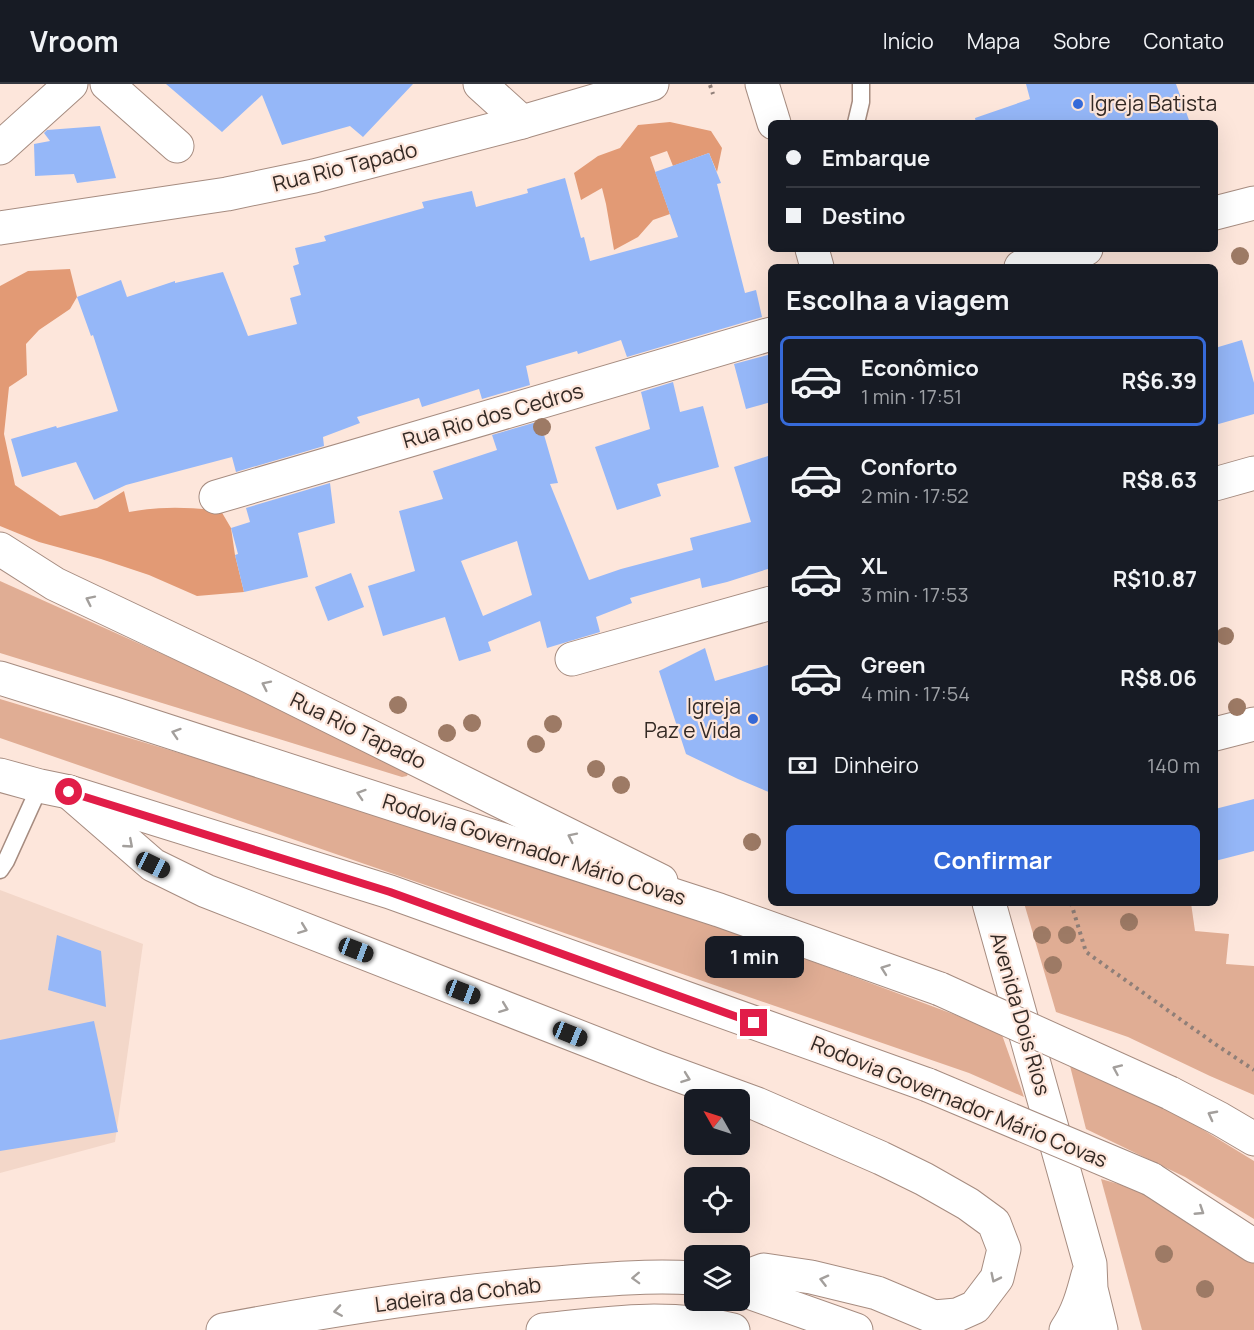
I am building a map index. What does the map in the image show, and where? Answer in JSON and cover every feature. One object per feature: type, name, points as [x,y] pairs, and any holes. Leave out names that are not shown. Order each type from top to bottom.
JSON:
[{"type":"main road","points":[[0,148],[71,84]]},
{"type":"main road","points":[[107,84],[177,146]]},
{"type":"main road","points":[[480,84],[522,122]]},
{"type":"main road","name":"Rua Rio Tapado","points":[[0,228],[236,192],[314,176],[522,122],[652,84]]},
{"type":"main road","points":[[762,84],[773,120]]},
{"type":"main road","points":[[1218,212],[1254,203]]},
{"type":"main road","name":"Rua Rio Tapado","points":[[0,243],[32,224]]},
{"type":"main road","points":[[1032,264],[1075,252]]},
{"type":"main road","name":"Rua Rio dos Cedros","points":[[216,497],[768,335]]},
{"type":"main road","points":[[1218,483],[1254,473]]},
{"type":"main road","name":"Rua Rio Tapado","points":[[0,549],[55,584],[719,909]]},
{"type":"main road","points":[[572,659],[768,604]]},
{"type":"main road","name":"Rodovia Governador Mário Covas","points":[[0,678],[112,712],[719,909],[940,989],[1170,1093],[1254,1139]]},
{"type":"main road","points":[[1218,733],[1254,724]]},
{"type":"main road","name":"Rodovia Governador Mário Covas","points":[[0,775],[54,789],[390,892],[928,1085],[1151,1179],[1254,1246]]},
{"type":"main road","points":[[54,789],[153,865],[206,891],[656,1067],[757,1104],[880,1158],[933,1184],[968,1204],[994,1223],[1004,1249],[997,1278],[975,1307],[957,1315],[934,1317],[877,1293],[811,1277],[764,1269],[750,1275]]},
{"type":"main road","name":"Avenida Dois Rios","points":[[990,906],[1090,1264],[1091,1289],[1101,1330]]},
{"type":"main road","points":[[1066,1330],[1080,1303],[1090,1264]]},
{"type":"main road","name":"Avenida Dois Rios","points":[[1090,1264],[1103,1286],[1114,1330]]},
{"type":"main road","name":"Ladeira da Cohab","points":[[223,1330],[454,1293],[626,1278],[684,1278]]},
{"type":"main road","points":[[750,1293],[856,1330]]},
{"type":"main road","points":[[543,1330],[627,1321],[676,1321],[714,1325],[734,1330]]},
{"type":"lane","points":[[857,120],[861,102],[861,84]]},
{"type":"lane","points":[[0,870],[54,789]]},
{"type":"path","points":[[710,85],[713,94]]},
{"type":"path","points":[[1072,906],[1086,952],[1254,1070]]},
{"type":"shaded area","points":[[670,122],[711,131],[722,148],[717,172],[709,153],[673,166],[667,151],[650,157],[670,214],[653,220],[638,237],[614,250],[602,188],[581,200],[574,173],[598,156],[620,148],[638,125]]},
{"type":"shaded area","points":[[70,269],[77,297],[70,309],[39,330],[26,344],[27,375],[9,387],[4,434],[15,485],[60,516],[97,508],[124,491],[129,512],[175,508],[221,511],[231,528],[244,592],[197,596],[149,575],[39,542],[0,526],[0,286],[28,271]]},
{"type":"shaded area","points":[[0,581],[238,688],[409,771],[407,776],[402,777],[0,653]]},
{"type":"shaded area","points":[[0,699],[531,859],[651,901],[1001,1032],[1024,1097],[969,1073],[0,738]]},
{"type":"shaded area","points":[[0,890],[143,944],[115,1142],[0,1173]]},
{"type":"shaded area","points":[[1025,906],[1191,906],[1195,931],[1229,934],[1226,964],[1254,966],[1254,1095],[1128,1037],[1056,1012]]},
{"type":"shaded area","points":[[1069,1062],[1119,1083],[1254,1161],[1254,1219],[1185,1177],[1086,1129]]},
{"type":"shaded area","points":[[1101,1179],[1157,1195],[1254,1258],[1254,1330],[1142,1330]]},
{"type":"building","points":[[166,84],[413,84],[363,137],[350,126],[282,145],[262,95],[222,132]]},
{"type":"building","points":[[1026,84],[1176,84],[1189,120],[975,120],[975,118],[1030,99]]},
{"type":"building","points":[[100,126],[116,178],[77,183],[74,174],[35,176],[34,144],[50,141],[44,133],[47,130]]},
{"type":"building","points":[[709,153],[721,183],[717,184],[745,293],[756,290],[762,317],[627,357],[621,340],[578,354],[577,351],[526,366],[530,385],[482,399],[479,389],[422,407],[419,398],[357,417],[360,423],[323,437],[324,446],[236,472],[232,457],[126,485],[94,500],[76,462],[22,477],[11,439],[118,411],[93,335],[91,336],[77,297],[121,280],[127,297],[175,281],[175,283],[223,272],[248,336],[297,324],[290,298],[301,295],[293,266],[299,264],[295,248],[326,241],[324,236],[424,208],[422,202],[472,191],[476,207],[528,193],[527,189],[565,178],[581,238],[584,237],[590,261],[678,237],[655,172]]},
{"type":"building","points":[[1242,340],[1254,383],[1254,414],[1218,424],[1218,347]]},
{"type":"building","points":[[768,355],[768,403],[746,409],[734,364]]},
{"type":"building","points":[[673,382],[680,412],[703,406],[719,467],[657,484],[661,496],[617,510],[595,447],[650,429],[641,392]]},
{"type":"building","points":[[540,421],[558,483],[550,484],[589,580],[693,550],[690,538],[751,522],[734,467],[768,456],[768,569],[702,588],[700,578],[630,598],[632,603],[596,617],[600,632],[547,648],[540,621],[488,642],[491,651],[459,661],[445,617],[383,636],[368,586],[415,571],[399,511],[443,499],[433,471],[497,450],[492,435]],"holes":[[[517,541],[532,595],[483,616],[461,561]]]},
{"type":"building","points":[[330,483],[335,523],[298,533],[308,577],[244,592],[231,528],[250,522],[246,508]]},
{"type":"building","points":[[351,573],[364,607],[328,621],[315,587]]},
{"type":"building","points":[[705,648],[715,681],[768,665],[768,792],[686,754],[659,671]]},
{"type":"building","points":[[1254,799],[1254,851],[1218,860],[1218,808]]},
{"type":"building","points":[[57,935],[101,951],[106,1007],[48,990]]},
{"type":"building","points":[[94,1021],[118,1132],[0,1151],[0,1040]]},
{"type":"place","name":"Igreja Batista","points":[[1078,104]]},
{"type":"place","name":"Igreja Paz e Vida","points":[[753,719]]},
{"type":"route","points":[[69,792],[390,892],[754,1023]]}]
